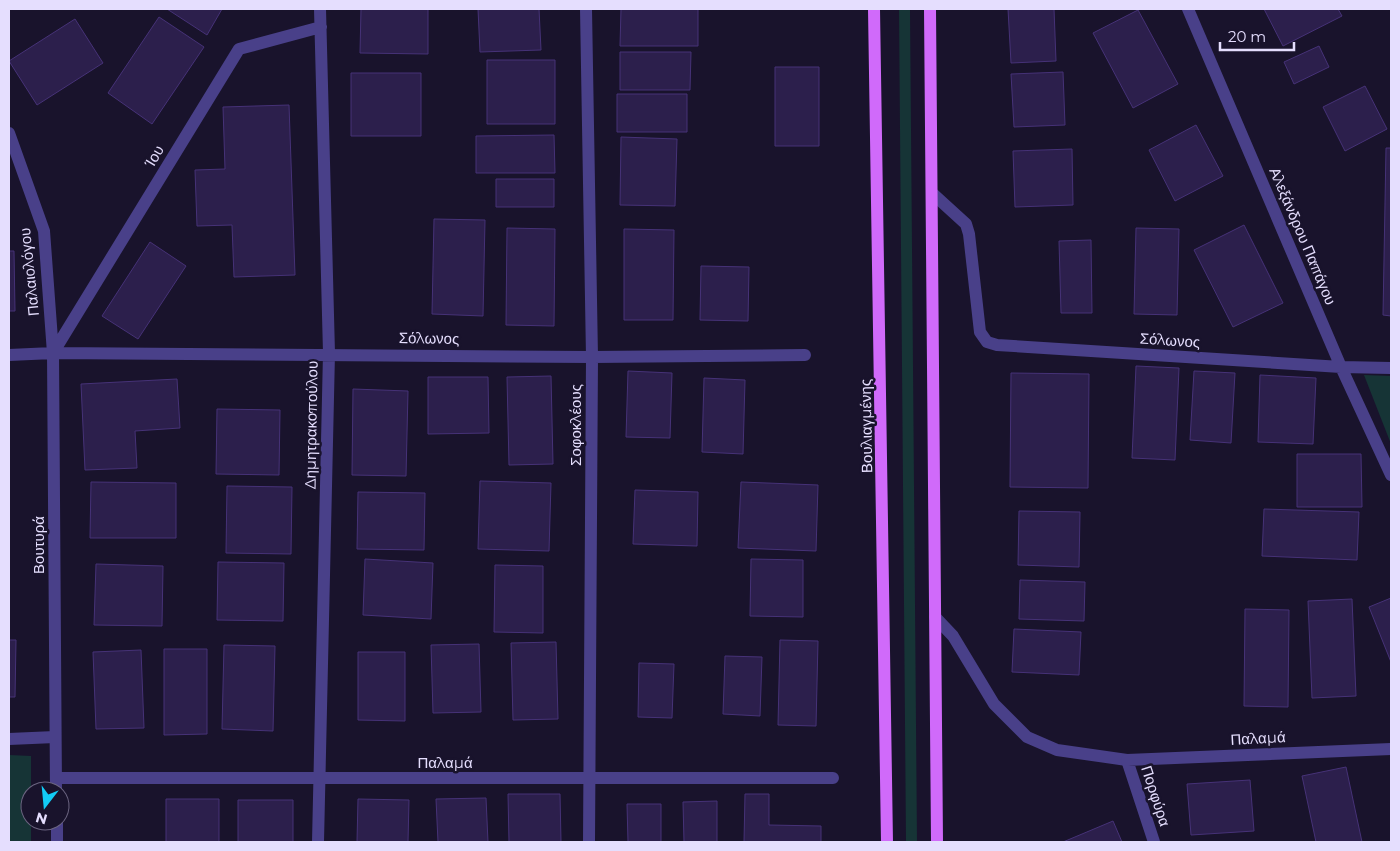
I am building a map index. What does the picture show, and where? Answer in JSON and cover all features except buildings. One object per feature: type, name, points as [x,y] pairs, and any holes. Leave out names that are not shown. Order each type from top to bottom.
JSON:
[{"type":"main road","name":"Βουλιαγμένης","points":[[874,9],[887,842]]},
{"type":"main road","points":[[930,9],[937,842]]},
{"type":"street","name":"Δημητρακοπούλου","points":[[318,842],[329,353],[320,9]]},
{"type":"street","name":"Σοφοκλέους","points":[[586,9],[592,356],[589,842]]},
{"type":"street","name":"Αλεξάνδρου Παπάγου","points":[[1188,9],[1341,367],[1391,475]]},
{"type":"street","name":"Ίου","points":[[52,353],[239,49],[321,27]]},
{"type":"street","name":"Παλαιολόγου","points":[[9,133],[44,231],[52,353]]},
{"type":"street","name":"Σόλωνος","points":[[932,193],[966,224],[969,234],[980,332],[987,342],[997,345],[1341,367],[1391,368]]},
{"type":"street","name":"Σόλωνος","points":[[9,355],[52,353],[329,353],[592,356],[805,355]]},
{"type":"street","name":"Βουτυρά","points":[[52,353],[56,778]]},
{"type":"street","name":"Παλαμά","points":[[935,617],[953,636],[994,704],[1027,737],[1056,750],[1127,760],[1391,749]]},
{"type":"street","points":[[9,739],[56,737]]},
{"type":"street","name":"Πορφύρα","points":[[1127,760],[1154,842]]},
{"type":"street","name":"Παλαμά","points":[[56,778],[833,778]]},
{"type":"green space","points":[[899,9],[910,9],[917,842],[906,842]]},
{"type":"green space","points":[[1364,375],[1391,376],[1391,444]]},
{"type":"green space","points":[[9,755],[31,756],[31,781],[20,781],[20,831],[31,831],[31,842],[9,842]]}]
